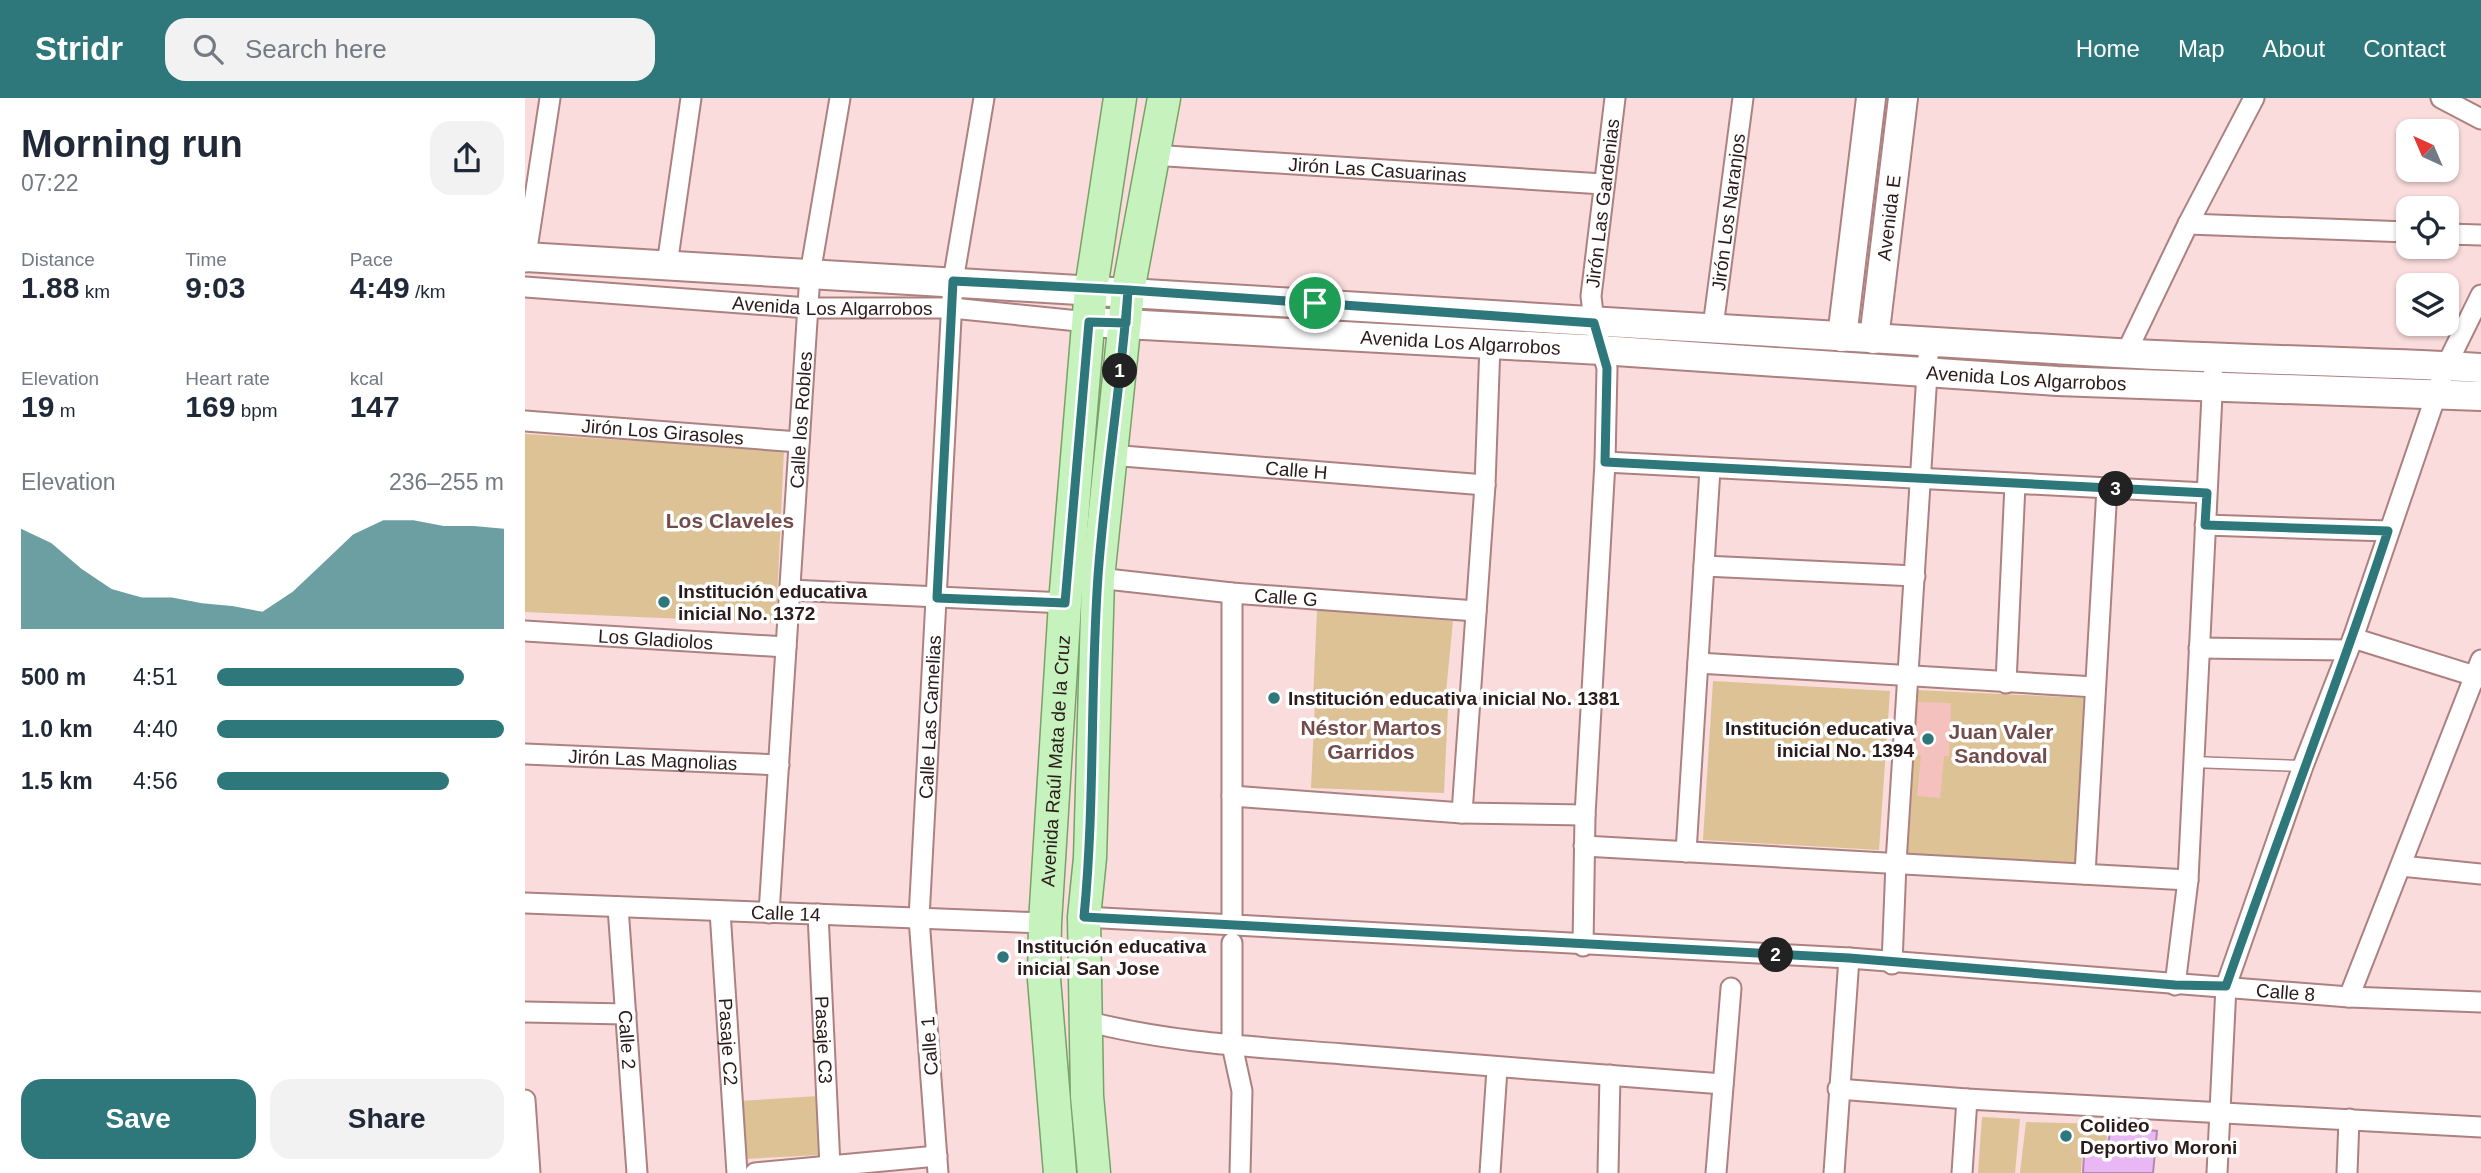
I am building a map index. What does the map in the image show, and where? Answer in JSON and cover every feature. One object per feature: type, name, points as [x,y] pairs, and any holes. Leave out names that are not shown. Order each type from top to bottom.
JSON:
[{"type":"main road","name":"Avenida Raúl Mata de la Cruz","points":[[1060,1173],[1044,979],[1045,923],[1065,603],[1091,289],[1120,98]]},
{"type":"main road","name":"Avenida Raúl Mata de la Cruz","points":[[1094,1173],[1087,1096],[1084,917],[1090,858],[1098,578],[1128,290],[1164,98]]},
{"type":"street","points":[[525,259],[550,98]]},
{"type":"street","points":[[667,265],[691,98]]},
{"type":"street","name":"Calle los Robles","points":[[769,913],[810,274],[840,98]]},
{"type":"street","name":"Calle Las Camelias","points":[[919,918],[953,294],[984,98]]},
{"type":"street","name":"Jirón Las Gardenias","points":[[1583,946],[1585,815],[1605,462],[1607,368],[1597,336],[1591,296],[1615,98]]},
{"type":"street","name":"Jirón Los Naranjos","points":[[1713,327],[1743,98]]},
{"type":"street","name":"Avenida E","points":[[1842,337],[1871,98]]},
{"type":"street","name":"Avenida E","points":[[1874,338],[1903,98]]},
{"type":"street","points":[[2126,354],[2188,224],[2254,98]]},
{"type":"street","points":[[2441,98],[2481,119]]},
{"type":"street","name":"Jirón Las Casuarinas","points":[[1152,155],[1603,184]]},
{"type":"street","points":[[2188,224],[2396,232]]},
{"type":"street","points":[[2459,234],[2481,235]]},
{"type":"street","name":"Avenida Los Algarrobos","points":[[525,259],[810,274],[953,294],[1089,322],[1490,344],[1713,327],[2126,354],[2481,368]]},
{"type":"street","name":"Avenida Los Algarrobos","points":[[525,287],[808,309],[953,294],[1128,290],[1597,336],[1926,373],[2057,381],[2481,396]]},
{"type":"street","points":[[2217,1173],[2226,986],[2303,766],[2350,644],[2446,366],[2481,295]]},
{"type":"street","points":[[1892,964],[1929,342]]},
{"type":"street","points":[[1462,813],[1485,485],[1490,344]]},
{"type":"street","points":[[2175,985],[2188,880],[2191,762],[2214,357]]},
{"type":"street","name":"Jirón Los Girasoles","points":[[525,421],[799,442]]},
{"type":"street","name":"Calle H","points":[[1110,456],[1485,485]]},
{"type":"street","points":[[1605,462],[2207,493]]},
{"type":"street","points":[[1686,852],[1710,469]]},
{"type":"street","points":[[2006,683],[2015,484]]},
{"type":"street","points":[[2085,874],[2107,488]]},
{"type":"street","points":[[2205,525],[2388,531]]},
{"type":"street","points":[[1704,566],[1915,576]]},
{"type":"street","name":"Calle G","points":[[1098,578],[1232,593],[1476,611]]},
{"type":"street","points":[[790,590],[1065,603]]},
{"type":"street","points":[[1232,593],[1232,1045],[1242,1091],[1240,1173]]},
{"type":"street","name":"Los Gladiolos","points":[[525,631],[786,647]]},
{"type":"street","points":[[2199,648],[2350,644],[2479,672],[2349,997]]},
{"type":"street","points":[[1698,663],[2095,687]]},
{"type":"street","name":"Jirón Las Magnolias","points":[[525,754],[779,765]]},
{"type":"street","points":[[1232,796],[1462,813],[1585,815]]},
{"type":"street","points":[[1584,846],[2188,880]]},
{"type":"street","points":[[2400,866],[2481,874]]},
{"type":"street","name":"Calle 14","points":[[525,904],[1045,923]]},
{"type":"street","name":"Calle 2","points":[[618,907],[637,1173]]},
{"type":"street","name":"Pasaje C2","points":[[720,911],[737,1173]]},
{"type":"street","name":"Pasaje C3","points":[[818,915],[830,1166]]},
{"type":"street","name":"Calle 8","points":[[1084,917],[1232,935],[1849,958],[1892,964],[2175,985],[2226,986],[2349,997],[2481,1002]]},
{"type":"street","name":"Calle 1","points":[[919,918],[938,1165]]},
{"type":"street","points":[[1834,1173],[1849,958]]},
{"type":"street","points":[[1716,1173],[1731,988]]},
{"type":"street","points":[[525,1012],[626,1014]]},
{"type":"street","points":[[1086,1021],[1127,1032],[1232,1045],[1497,1069],[1723,1084]]},
{"type":"street","points":[[1490,1173],[1497,1069]]},
{"type":"street","points":[[1608,1173],[1610,1075]]},
{"type":"street","points":[[1838,1089],[1967,1099],[2481,1127]]},
{"type":"street","points":[[1962,1173],[1967,1099]]},
{"type":"street","points":[[525,1100],[530,1173]]},
{"type":"street","points":[[2347,1173],[2349,1119]]},
{"type":"street","points":[[755,1173],[830,1166],[938,1165]]},
{"type":"lane","points":[[2191,762],[2303,766]]},
{"type":"shaded area","points":[[525,434],[784,450],[776,623],[525,612]]},
{"type":"shaded area","points":[[1317,610],[1453,621],[1445,702],[1313,700]]},
{"type":"shaded area","points":[[1713,681],[1890,691],[1879,850],[1703,840]]},
{"type":"shaded area","points":[[1916,690],[2084,698],[2075,863],[1904,854]]},
{"type":"shaded area","points":[[1315,702],[1448,707],[1444,793],[1311,788]]},
{"type":"shaded area","points":[[819,1096],[823,1150],[819,1155],[744,1159],[739,1101]]},
{"type":"shaded area","points":[[1982,1117],[2020,1119],[2015,1173],[1978,1173]]},
{"type":"shaded area","name":"Colideo Deportivo Moroni","points":[[2026,1122],[2109,1124],[2105,1148],[2082,1152],[2081,1173],[2020,1173]]},
{"type":"shaded area","points":[[2112,1126],[2157,1131],[2153,1173],[2083,1173],[2084,1153],[2106,1150]]},
{"type":"building","points":[[1918,702],[1951,703],[1949,756],[1944,756],[1940,798],[1917,796],[1921,755],[1915,755]]},
{"type":"place","name":"Institución educativa inicial No. 1372","points":[[664,602]]},
{"type":"place","name":"Institución educativa inicial No. 1381","points":[[1274,698]]},
{"type":"place","name":"Institución educativa inicial No. 1394","points":[[1928,739]]},
{"type":"place","name":"Institución educativa inicial San Jose","points":[[1003,957]]},
{"type":"place","name":"Colideo Deportivo Moroni","points":[[2066,1136]]},
{"type":"district","name":"Los Claveles","points":[[730,521]]},
{"type":"district","name":"Néstor Martos Garridos","points":[[1371,740]]},
{"type":"district","name":"Juan Valer Sandoval","points":[[2001,744]]},
{"type":"route","points":[[1315,303],[1128,290],[1126,323],[1089,322],[1065,603],[937,598],[953,281],[1128,290],[1126,323],[1098,578],[1090,858],[1084,917],[1583,946],[1849,958],[1892,964],[2175,985],[2226,986],[2303,766],[2353,638],[2388,531],[2205,525],[2207,493],[1605,462],[1607,368],[1594,323],[1315,303]]}]
